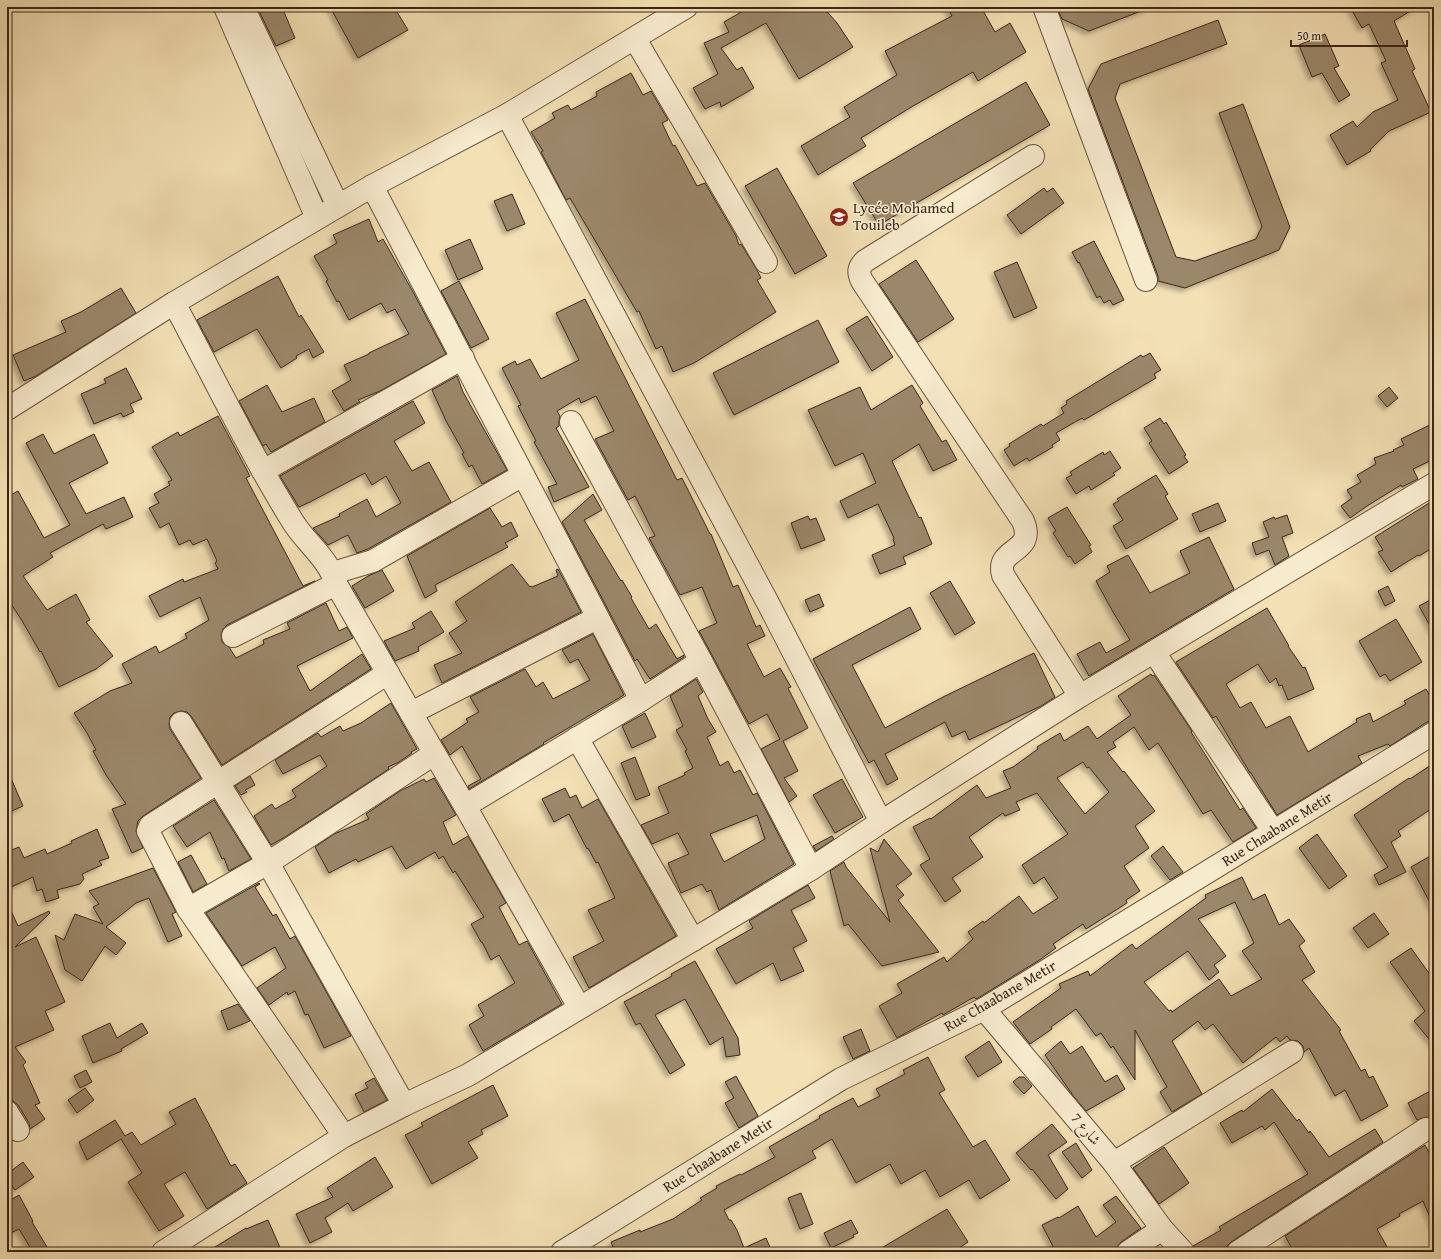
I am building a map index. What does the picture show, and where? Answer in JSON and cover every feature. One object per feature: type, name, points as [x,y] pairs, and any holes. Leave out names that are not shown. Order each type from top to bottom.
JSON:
[{"type":"street","points":[[225,7],[317,218]]},
{"type":"street","points":[[243,7],[338,206]]},
{"type":"street","points":[[7,409],[174,303],[317,218],[372,186],[507,115],[686,7]]},
{"type":"street","points":[[1044,7],[1146,280]]},
{"type":"street","points":[[635,39],[766,262]]},
{"type":"street","points":[[507,115],[769,605],[881,822]]},
{"type":"street","points":[[1033,156],[865,261],[859,266],[858,272],[862,281],[1023,521],[1026,528],[1025,541],[1020,547],[1005,557],[1001,563],[1003,574],[1080,696]]},
{"type":"street","points":[[372,186],[641,700]]},
{"type":"street","points":[[174,303],[263,471],[294,524],[334,578],[579,1007]]},
{"type":"street","points":[[263,471],[463,358]]},
{"type":"street","points":[[571,422],[701,661],[811,869]]},
{"type":"street","points":[[233,636],[334,578],[373,560],[523,475]]},
{"type":"street","points":[[163,1252],[344,1136],[468,1074],[811,869],[881,822],[1080,696],[1434,484]]},
{"type":"street","points":[[411,713],[597,618]]},
{"type":"street","points":[[1154,652],[1273,831]]},
{"type":"street","points":[[465,806],[641,700],[701,661]]},
{"type":"street","points":[[344,1136],[188,909],[148,831],[150,826],[388,673]]},
{"type":"street","points":[[181,723],[268,863],[404,1105]]},
{"type":"street","name":"Rue Chaabane Metir","points":[[562,1252],[841,1079],[984,1009],[1434,733]]},
{"type":"street","points":[[576,738],[693,940]]},
{"type":"street","points":[[188,909],[268,863],[434,754]]},
{"type":"street","name":"شارع 7","points":[[984,1009],[1114,1163],[1162,1229],[1183,1252]]},
{"type":"street","points":[[1114,1163],[1292,1052]]},
{"type":"street","points":[[1238,1252],[1426,1129]]},
{"type":"street","points":[[1128,1252],[1162,1229]]},
{"type":"building","points":[[263,7],[282,7],[295,38],[276,46],[258,9]]},
{"type":"building","points":[[330,7],[394,7],[408,30],[358,58]]},
{"type":"building","points":[[750,7],[823,7],[837,23],[853,47],[799,79],[766,23],[721,48],[737,70],[742,67],[754,88],[721,107],[720,102],[705,109],[693,88],[718,74],[704,43],[729,32],[724,22]]},
{"type":"building","points":[[947,7],[981,7],[995,32],[1010,23],[1026,52],[978,81],[973,72],[913,106],[861,138],[866,146],[818,175],[801,146],[850,117],[844,107],[897,75],[885,51],[952,16]]},
{"type":"building","points":[[1057,7],[1149,8],[1089,31],[1062,19]]},
{"type":"building","points":[[1350,7],[1417,7],[1394,21],[1415,69],[1412,71],[1431,112],[1389,131],[1370,150],[1371,151],[1347,165],[1330,135],[1353,121],[1357,127],[1373,112],[1398,100],[1381,63],[1386,61],[1369,24],[1362,28]]},
{"type":"building","points":[[1218,20],[1227,44],[1120,84],[1115,98],[1176,257],[1195,261],[1256,239],[1262,226],[1219,113],[1243,104],[1290,227],[1279,250],[1185,288],[1158,281],[1158,276],[1088,89],[1101,64]]},
{"type":"building","points":[[1325,34],[1339,66],[1334,68],[1350,95],[1339,102],[1322,73],[1312,77],[1299,45]]},
{"type":"building","points":[[631,73],[643,95],[651,91],[668,120],[662,123],[673,146],[675,145],[697,186],[705,183],[736,236],[739,245],[741,244],[757,270],[761,278],[757,280],[776,312],[694,363],[673,372],[662,346],[656,349],[639,311],[637,312],[570,198],[566,200],[541,152],[543,151],[531,132],[555,118],[552,113],[568,105],[571,110],[597,96],[596,92]]},
{"type":"building","points":[[1026,82],[1050,125],[879,225],[853,183]]},
{"type":"building","points":[[777,168],[827,256],[795,274],[745,186]]},
{"type":"building","points":[[1044,188],[1047,192],[1053,188],[1064,203],[1021,234],[1007,215]]},
{"type":"building","points":[[512,194],[525,224],[507,231],[494,201]]},
{"type":"building","points":[[369,219],[378,242],[383,239],[446,354],[380,391],[358,400],[360,402],[344,411],[332,391],[351,380],[344,365],[409,334],[395,309],[387,313],[381,303],[349,320],[339,301],[337,302],[326,281],[328,280],[314,256],[337,243],[333,235]]},
{"type":"building","points":[[470,239],[483,269],[458,280],[445,250]]},
{"type":"building","points":[[1094,241],[1124,300],[1113,305],[1110,300],[1104,303],[1100,296],[1097,298],[1079,262],[1078,263],[1072,252]]},
{"type":"building","points":[[916,260],[954,319],[918,342],[879,284]]},
{"type":"building","points":[[1017,262],[1037,308],[1014,318],[994,272]]},
{"type":"building","points":[[278,276],[299,317],[301,315],[324,352],[313,358],[309,349],[296,356],[297,358],[281,368],[257,329],[214,352],[197,320]]},
{"type":"building","points":[[459,281],[489,339],[471,348],[441,291]]},
{"type":"building","points":[[121,288],[136,313],[36,376],[24,381],[13,355],[66,332],[61,321],[81,312]]},
{"type":"building","points":[[585,299],[677,480],[682,478],[711,534],[733,587],[738,585],[756,627],[760,625],[765,636],[747,644],[764,677],[780,668],[791,687],[788,688],[808,728],[783,741],[798,771],[784,778],[797,796],[789,802],[761,749],[780,739],[767,714],[749,724],[699,631],[717,623],[702,587],[680,595],[649,538],[655,536],[635,496],[628,500],[595,439],[614,431],[596,396],[581,403],[579,398],[557,411],[560,416],[559,426],[556,428],[589,487],[554,502],[548,487],[557,484],[534,442],[536,441],[518,406],[521,405],[502,368],[515,361],[517,365],[530,359],[541,379],[579,360],[556,313]]},
{"type":"building","points":[[867,316],[893,357],[872,371],[846,329]]},
{"type":"building","points":[[818,320],[839,362],[734,415],[713,373]]},
{"type":"building","points":[[1150,353],[1161,370],[1154,374],[1156,378],[1084,420],[1082,418],[1056,433],[1060,440],[1052,445],[1053,447],[1029,461],[1027,458],[1014,466],[1004,450],[1010,446],[1009,444],[1041,424],[1043,426],[1064,413],[1061,408],[1067,404],[1066,401],[1141,355],[1143,357]]},
{"type":"building","points":[[126,368],[142,399],[130,404],[134,412],[123,417],[121,413],[94,424],[81,394],[106,383],[104,379]]},
{"type":"building","points":[[457,376],[463,392],[507,470],[482,484],[472,465],[469,467],[462,454],[464,453],[446,421],[432,390]]},
{"type":"building","points":[[267,385],[282,412],[314,398],[325,422],[271,452],[266,444],[263,446],[239,401]]},
{"type":"building","points":[[912,385],[923,403],[920,406],[942,442],[946,440],[957,460],[933,471],[919,444],[892,461],[919,518],[921,517],[932,544],[903,557],[906,564],[880,574],[872,555],[895,545],[894,538],[878,504],[848,518],[840,501],[876,483],[863,453],[835,466],[808,410],[860,387],[871,410]]},
{"type":"building","points":[[1389,387],[1398,398],[1387,407],[1378,396]]},
{"type":"building","points":[[413,401],[425,423],[394,441],[412,471],[429,462],[451,502],[368,549],[357,553],[348,535],[328,545],[313,528],[340,516],[339,514],[367,499],[376,517],[401,503],[386,476],[372,485],[365,473],[299,507],[280,476]]},
{"type":"building","points":[[218,416],[250,476],[246,478],[303,586],[315,581],[227,625],[223,629],[221,635],[222,642],[229,647],[236,658],[264,644],[263,640],[290,629],[287,623],[326,603],[339,631],[347,627],[353,638],[297,666],[310,691],[362,654],[371,669],[222,765],[191,716],[187,712],[181,711],[174,713],[170,717],[170,729],[201,778],[143,816],[138,821],[136,831],[143,848],[132,853],[112,809],[126,804],[106,775],[93,751],[96,750],[74,713],[110,691],[132,683],[122,664],[156,646],[159,653],[187,638],[185,634],[209,620],[200,597],[160,617],[149,596],[183,579],[184,582],[218,569],[215,563],[217,561],[207,539],[193,545],[190,540],[179,545],[169,523],[160,528],[149,508],[159,503],[154,494],[170,485],[168,482],[172,480],[152,447],[178,432],[180,436]]},
{"type":"building","points":[[1160,418],[1164,424],[1166,422],[1186,455],[1184,456],[1188,462],[1169,474],[1149,443],[1152,441],[1144,428]]},
{"type":"building","points":[[1434,423],[1434,459],[1413,469],[1418,479],[1402,487],[1401,485],[1350,518],[1341,506],[1352,498],[1347,490],[1361,482],[1357,475],[1376,464],[1374,458],[1394,451],[1393,450],[1404,445],[1401,439]]},
{"type":"building","points":[[43,434],[54,454],[94,434],[108,463],[69,483],[86,514],[124,497],[133,517],[106,529],[103,524],[50,553],[53,557],[23,576],[47,610],[76,594],[90,620],[86,622],[113,656],[96,669],[59,687],[41,651],[40,652],[7,598],[7,497],[18,491],[44,538],[70,525],[26,443]]},
{"type":"building","points":[[1110,451],[1121,468],[1113,473],[1115,475],[1091,490],[1089,486],[1076,494],[1066,478],[1072,475],[1070,472],[1103,452],[1104,455]]},
{"type":"building","points":[[1156,475],[1168,494],[1165,496],[1178,519],[1126,549],[1113,526],[1123,520],[1113,504],[1119,501],[1117,499]]},
{"type":"building","points":[[593,494],[602,510],[584,520],[621,581],[622,580],[649,629],[656,624],[677,659],[684,655],[684,657],[650,679],[637,659],[635,661],[562,522]]},
{"type":"building","points":[[1434,500],[1434,547],[1391,572],[1378,552],[1383,550],[1375,537]]},
{"type":"building","points":[[1218,503],[1226,521],[1200,532],[1192,514]]},
{"type":"building","points":[[1067,507],[1091,545],[1089,546],[1092,552],[1075,564],[1070,556],[1068,557],[1053,533],[1056,531],[1048,518]]},
{"type":"building","points":[[490,508],[502,527],[511,522],[518,536],[505,543],[508,547],[435,585],[437,591],[425,598],[407,556]]},
{"type":"building","points":[[1287,515],[1293,533],[1282,537],[1289,556],[1275,565],[1269,550],[1256,555],[1252,543],[1269,537],[1263,522],[1274,517],[1275,519]]},
{"type":"building","points":[[808,516],[810,520],[816,518],[825,540],[801,549],[791,523]]},
{"type":"building","points":[[1209,537],[1234,589],[1089,676],[1077,654],[1100,642],[1106,653],[1130,640],[1096,581],[1110,572],[1107,566],[1128,555],[1150,593],[1190,573],[1180,551]]},
{"type":"building","points":[[512,564],[530,587],[558,576],[556,570],[558,569],[581,612],[442,683],[434,665],[462,653],[449,633],[467,621],[455,602]]},
{"type":"building","points":[[382,570],[394,591],[365,608],[352,586],[368,576]]},
{"type":"building","points":[[950,581],[975,623],[955,635],[930,593]]},
{"type":"building","points":[[1388,586],[1395,601],[1385,606],[1378,591]]},
{"type":"building","points":[[819,594],[824,606],[810,612],[805,600]]},
{"type":"building","points":[[1434,598],[1434,633],[1419,606]]},
{"type":"building","points":[[910,607],[921,629],[852,665],[885,728],[945,696],[1034,653],[1055,697],[1041,706],[969,740],[965,731],[952,737],[945,722],[885,754],[898,779],[887,785],[874,760],[869,763],[813,659]]},
{"type":"building","points":[[1267,608],[1288,646],[1303,668],[1305,667],[1314,689],[1288,700],[1282,685],[1279,686],[1276,678],[1270,683],[1258,664],[1226,684],[1240,708],[1251,702],[1266,728],[1290,716],[1308,752],[1357,722],[1356,719],[1370,713],[1373,722],[1406,704],[1404,701],[1426,689],[1434,703],[1434,721],[1427,722],[1390,746],[1388,744],[1358,756],[1362,763],[1277,815],[1216,716],[1213,718],[1176,662]]},
{"type":"building","points":[[431,611],[444,632],[418,647],[419,651],[395,661],[384,641],[415,628],[412,623]]},
{"type":"building","points":[[1396,619],[1422,662],[1390,681],[1385,674],[1380,677],[1359,641]]},
{"type":"building","points":[[593,634],[624,695],[469,789],[468,786],[481,779],[462,746],[450,755],[441,740],[468,722],[466,719],[479,712],[470,697],[525,669],[536,687],[543,682],[553,699],[590,680],[578,659],[570,663],[562,650]]},
{"type":"building","points":[[1151,674],[1152,676],[1154,675],[1192,731],[1191,732],[1240,810],[1243,808],[1256,828],[1233,842],[1211,810],[1203,814],[1158,743],[1149,750],[1134,727],[1113,742],[1116,747],[1107,752],[1155,811],[1135,826],[1149,848],[1124,866],[1140,891],[1126,900],[1127,903],[1086,929],[1083,924],[1053,944],[1056,948],[1038,961],[978,998],[976,999],[974,997],[943,1015],[942,1013],[897,1038],[879,1006],[902,993],[897,984],[944,957],[947,962],[973,939],[968,932],[983,921],[984,923],[1019,896],[1033,914],[1058,898],[1044,877],[1034,884],[1022,865],[1068,834],[1037,793],[1016,802],[1020,810],[1005,816],[1003,813],[969,837],[983,857],[952,878],[961,891],[945,902],[920,865],[930,859],[913,827],[930,818],[931,819],[977,785],[986,798],[1011,788],[1003,771],[1013,767],[1038,749],[1037,747],[1060,733],[1064,741],[1088,726],[1097,739],[1131,715],[1118,696]],"holes":[[[1083,762],[1087,768],[1089,767],[1109,792],[1085,814],[1057,778]]]},
{"type":"building","points":[[696,679],[703,692],[698,696],[708,719],[716,732],[707,737],[720,766],[728,761],[734,773],[740,770],[753,795],[757,793],[794,864],[719,910],[711,890],[707,892],[702,884],[681,893],[668,863],[689,854],[678,833],[652,844],[641,825],[669,813],[658,787],[685,775],[684,773],[693,768],[685,751],[687,750],[676,730],[683,726],[670,696]],"holes":[[[757,815],[765,839],[724,862],[710,834]]]},
{"type":"building","points":[[391,703],[417,749],[399,762],[388,767],[389,769],[271,845],[254,816],[272,804],[275,809],[296,797],[292,790],[327,766],[320,755],[283,774],[275,760],[318,733],[321,737],[340,726],[343,731],[361,723]]},
{"type":"building","points":[[645,713],[656,737],[632,748],[622,726]]},
{"type":"building","points":[[635,757],[650,795],[636,800],[621,763]]},
{"type":"building","points":[[1434,763],[1434,807],[1398,831],[1401,836],[1391,842],[1406,872],[1379,885],[1374,875],[1388,867],[1354,815]]},
{"type":"building","points":[[7,769],[23,806],[7,813]]},
{"type":"building","points":[[250,776],[255,785],[245,790],[247,792],[241,795],[235,786]]},
{"type":"building","points":[[434,778],[456,815],[443,822],[453,845],[468,836],[506,903],[499,907],[519,945],[527,941],[562,1004],[483,1051],[469,1025],[484,1016],[478,1005],[515,983],[499,955],[491,960],[471,924],[484,917],[455,871],[453,873],[443,856],[439,859],[435,852],[406,869],[392,846],[358,862],[356,859],[329,873],[315,847],[334,834],[369,819],[366,814],[400,791],[424,779],[426,782]]},
{"type":"building","points":[[842,779],[863,817],[835,833],[813,795]]},
{"type":"building","points":[[565,788],[570,798],[576,795],[582,808],[598,799],[676,936],[589,988],[573,957],[604,941],[588,910],[615,898],[598,862],[596,863],[588,848],[587,849],[569,814],[554,822],[542,799]]},
{"type":"building","points":[[214,800],[251,859],[229,871],[210,832],[187,847],[173,826]]},
{"type":"building","points":[[97,829],[109,858],[99,861],[102,865],[82,874],[84,879],[80,884],[57,890],[59,898],[46,902],[42,889],[37,891],[33,877],[7,889],[7,852],[19,847],[24,858],[45,849],[47,854],[72,843],[71,841]]},
{"type":"building","points":[[1317,834],[1347,876],[1329,889],[1299,848]]},
{"type":"building","points":[[832,836],[834,839],[816,851],[813,846]]},
{"type":"building","points":[[884,839],[912,874],[896,886],[904,895],[898,900],[939,952],[882,966],[848,924],[844,926],[830,871],[844,862],[846,867],[890,922],[870,848],[878,852]]},
{"type":"building","points":[[1163,846],[1183,872],[1170,880],[1151,856]]},
{"type":"building","points":[[1434,854],[1434,910],[1411,867]]},
{"type":"building","points":[[191,855],[207,884],[193,892],[178,862]]},
{"type":"building","points":[[153,868],[176,912],[172,914],[182,936],[168,942],[149,898],[136,903],[106,927],[126,943],[116,955],[105,946],[82,981],[65,970],[55,935],[64,940],[75,914],[103,924],[93,907],[99,904],[89,891]]},
{"type":"building","points":[[1242,877],[1253,900],[1265,894],[1279,925],[1289,919],[1305,941],[1299,946],[1315,972],[1302,980],[1341,1030],[1339,1031],[1361,1071],[1365,1069],[1369,1078],[1373,1076],[1388,1106],[1361,1121],[1345,1090],[1335,1096],[1309,1048],[1304,1052],[1303,1046],[1298,1041],[1290,1040],[1287,1036],[1280,1042],[1276,1037],[1243,1063],[1213,1024],[1205,1030],[1198,1021],[1172,1041],[1202,1094],[1172,1112],[1160,1092],[1167,1087],[1135,1030],[1135,1080],[1113,1046],[1111,1048],[1101,1033],[1096,1036],[1076,1009],[1051,1027],[1052,1029],[1030,1044],[1013,1022],[1061,988],[1059,984],[1088,971],[1090,976],[1132,944],[1136,949],[1206,898],[1205,895]],"holes":[[[1235,902],[1254,943],[1242,951],[1262,979],[1231,996],[1219,979],[1172,1012],[1171,1010],[1169,1011],[1144,982],[1188,951],[1209,980],[1219,972],[1214,965],[1226,956],[1198,919]]]},
{"type":"building","points":[[259,883],[260,884],[255,887],[273,916],[276,914],[290,939],[295,936],[351,1036],[324,1048],[308,1014],[305,1015],[295,991],[288,995],[287,992],[269,1005],[257,988],[286,968],[275,947],[242,966],[206,913]]},
{"type":"building","points":[[808,885],[815,898],[791,910],[807,941],[793,948],[804,971],[781,981],[773,963],[736,984],[716,949],[753,928],[749,921]]},
{"type":"building","points":[[7,902],[18,926],[49,911],[50,913],[15,947],[36,937],[65,1002],[45,1011],[54,1030],[15,1047],[26,1062],[23,1065],[40,1103],[35,1105],[45,1119],[30,1129],[29,1123],[18,1105],[13,1101],[7,1100]]},
{"type":"building","points":[[1374,913],[1389,934],[1368,948],[1353,928]]},
{"type":"building","points":[[1411,948],[1434,980],[1434,1045],[1414,1021],[1425,1011],[1390,962]]},
{"type":"building","points":[[695,961],[738,1038],[740,1055],[726,1057],[723,1037],[710,1045],[685,999],[655,1015],[685,1065],[670,1074],[640,1023],[636,1025],[624,1002],[672,976],[671,974]]},
{"type":"building","points":[[238,1004],[250,1021],[228,1030],[221,1011]]},
{"type":"building","points":[[110,1023],[117,1038],[142,1023],[148,1033],[121,1049],[122,1051],[93,1063],[82,1036]]},
{"type":"building","points":[[861,1029],[870,1051],[853,1059],[843,1037]]},
{"type":"building","points":[[989,1041],[1002,1062],[978,1077],[965,1057]]},
{"type":"building","points":[[1061,1041],[1070,1054],[1082,1046],[1105,1082],[1117,1075],[1125,1089],[1086,1111],[1074,1097],[1045,1055]]},
{"type":"building","points":[[928,1057],[945,1090],[939,1093],[973,1147],[985,1140],[1010,1180],[980,1199],[969,1180],[940,1197],[925,1170],[901,1184],[890,1164],[856,1183],[832,1139],[812,1151],[816,1158],[724,1210],[729,1220],[731,1220],[737,1230],[744,1248],[766,1238],[772,1252],[615,1252],[611,1242],[673,1219],[702,1200],[700,1198],[717,1188],[716,1186],[775,1157],[769,1147],[820,1118],[819,1116],[853,1098],[858,1107],[880,1096],[876,1089],[905,1074],[903,1070]]},
{"type":"building","points":[[86,1070],[92,1082],[80,1088],[74,1076]]},
{"type":"building","points":[[736,1076],[758,1116],[739,1128],[725,1103],[734,1098],[725,1082]]},
{"type":"building","points":[[1019,1077],[1024,1077],[1032,1086],[1024,1094],[1013,1082]]},
{"type":"building","points":[[374,1078],[387,1100],[364,1112],[355,1094],[368,1088],[365,1083]]},
{"type":"building","points":[[493,1085],[508,1116],[481,1130],[483,1134],[468,1142],[478,1158],[432,1184],[405,1135],[423,1126],[421,1123]]},
{"type":"building","points":[[85,1088],[94,1100],[77,1113],[68,1100]]},
{"type":"building","points":[[1272,1089],[1297,1121],[1299,1119],[1309,1133],[1310,1131],[1329,1157],[1375,1129],[1383,1142],[1231,1242],[1227,1246],[1226,1252],[1195,1252],[1193,1246],[1221,1230],[1219,1227],[1308,1174],[1274,1122],[1265,1130],[1262,1126],[1232,1143],[1220,1123],[1242,1110],[1243,1112]]},
{"type":"building","points":[[1434,1089],[1434,1120],[1426,1117],[1417,1120],[1408,1103]]},
{"type":"building","points":[[195,1098],[231,1166],[235,1164],[247,1183],[207,1209],[185,1172],[164,1184],[184,1216],[159,1231],[128,1182],[142,1173],[121,1139],[87,1160],[79,1142],[115,1120],[125,1136],[132,1132],[141,1145],[176,1124],[169,1112]]},
{"type":"building","points":[[1052,1124],[1067,1142],[1048,1155],[1068,1189],[1056,1199],[1032,1169],[1031,1170],[1016,1153]]},
{"type":"building","points":[[1076,1143],[1092,1170],[1082,1178],[1062,1152]]},
{"type":"building","points":[[1425,1145],[1434,1162],[1434,1227],[1423,1201],[1399,1214],[1400,1216],[1377,1229],[1390,1252],[1294,1252],[1285,1236]]},
{"type":"building","points":[[1164,1147],[1189,1183],[1159,1204],[1133,1168]]},
{"type":"building","points":[[375,1157],[393,1187],[353,1211],[348,1203],[325,1218],[332,1232],[310,1243],[296,1214],[333,1197],[327,1188]]},
{"type":"building","points":[[23,1162],[34,1177],[15,1190],[7,1179],[7,1174]]},
{"type":"building","points":[[801,1193],[813,1224],[800,1229],[788,1198]]},
{"type":"building","points":[[19,1195],[33,1221],[32,1222],[50,1252],[33,1252],[19,1229],[7,1235],[7,1202]]},
{"type":"building","points":[[1116,1196],[1141,1228],[1121,1242],[1112,1252],[1056,1252],[1042,1225],[1058,1217],[1059,1218],[1078,1206],[1096,1237],[1116,1222],[1103,1205]]},
{"type":"building","points":[[947,1209],[968,1242],[953,1252],[875,1252]]},
{"type":"building","points":[[268,1220],[282,1252],[207,1252],[246,1228]]},
{"type":"building","points":[[851,1220],[858,1233],[853,1235],[854,1237],[831,1248],[824,1233]]},
{"type":"place","name":"Lycée Mohamed Touileb","points":[[839,217]]}]
